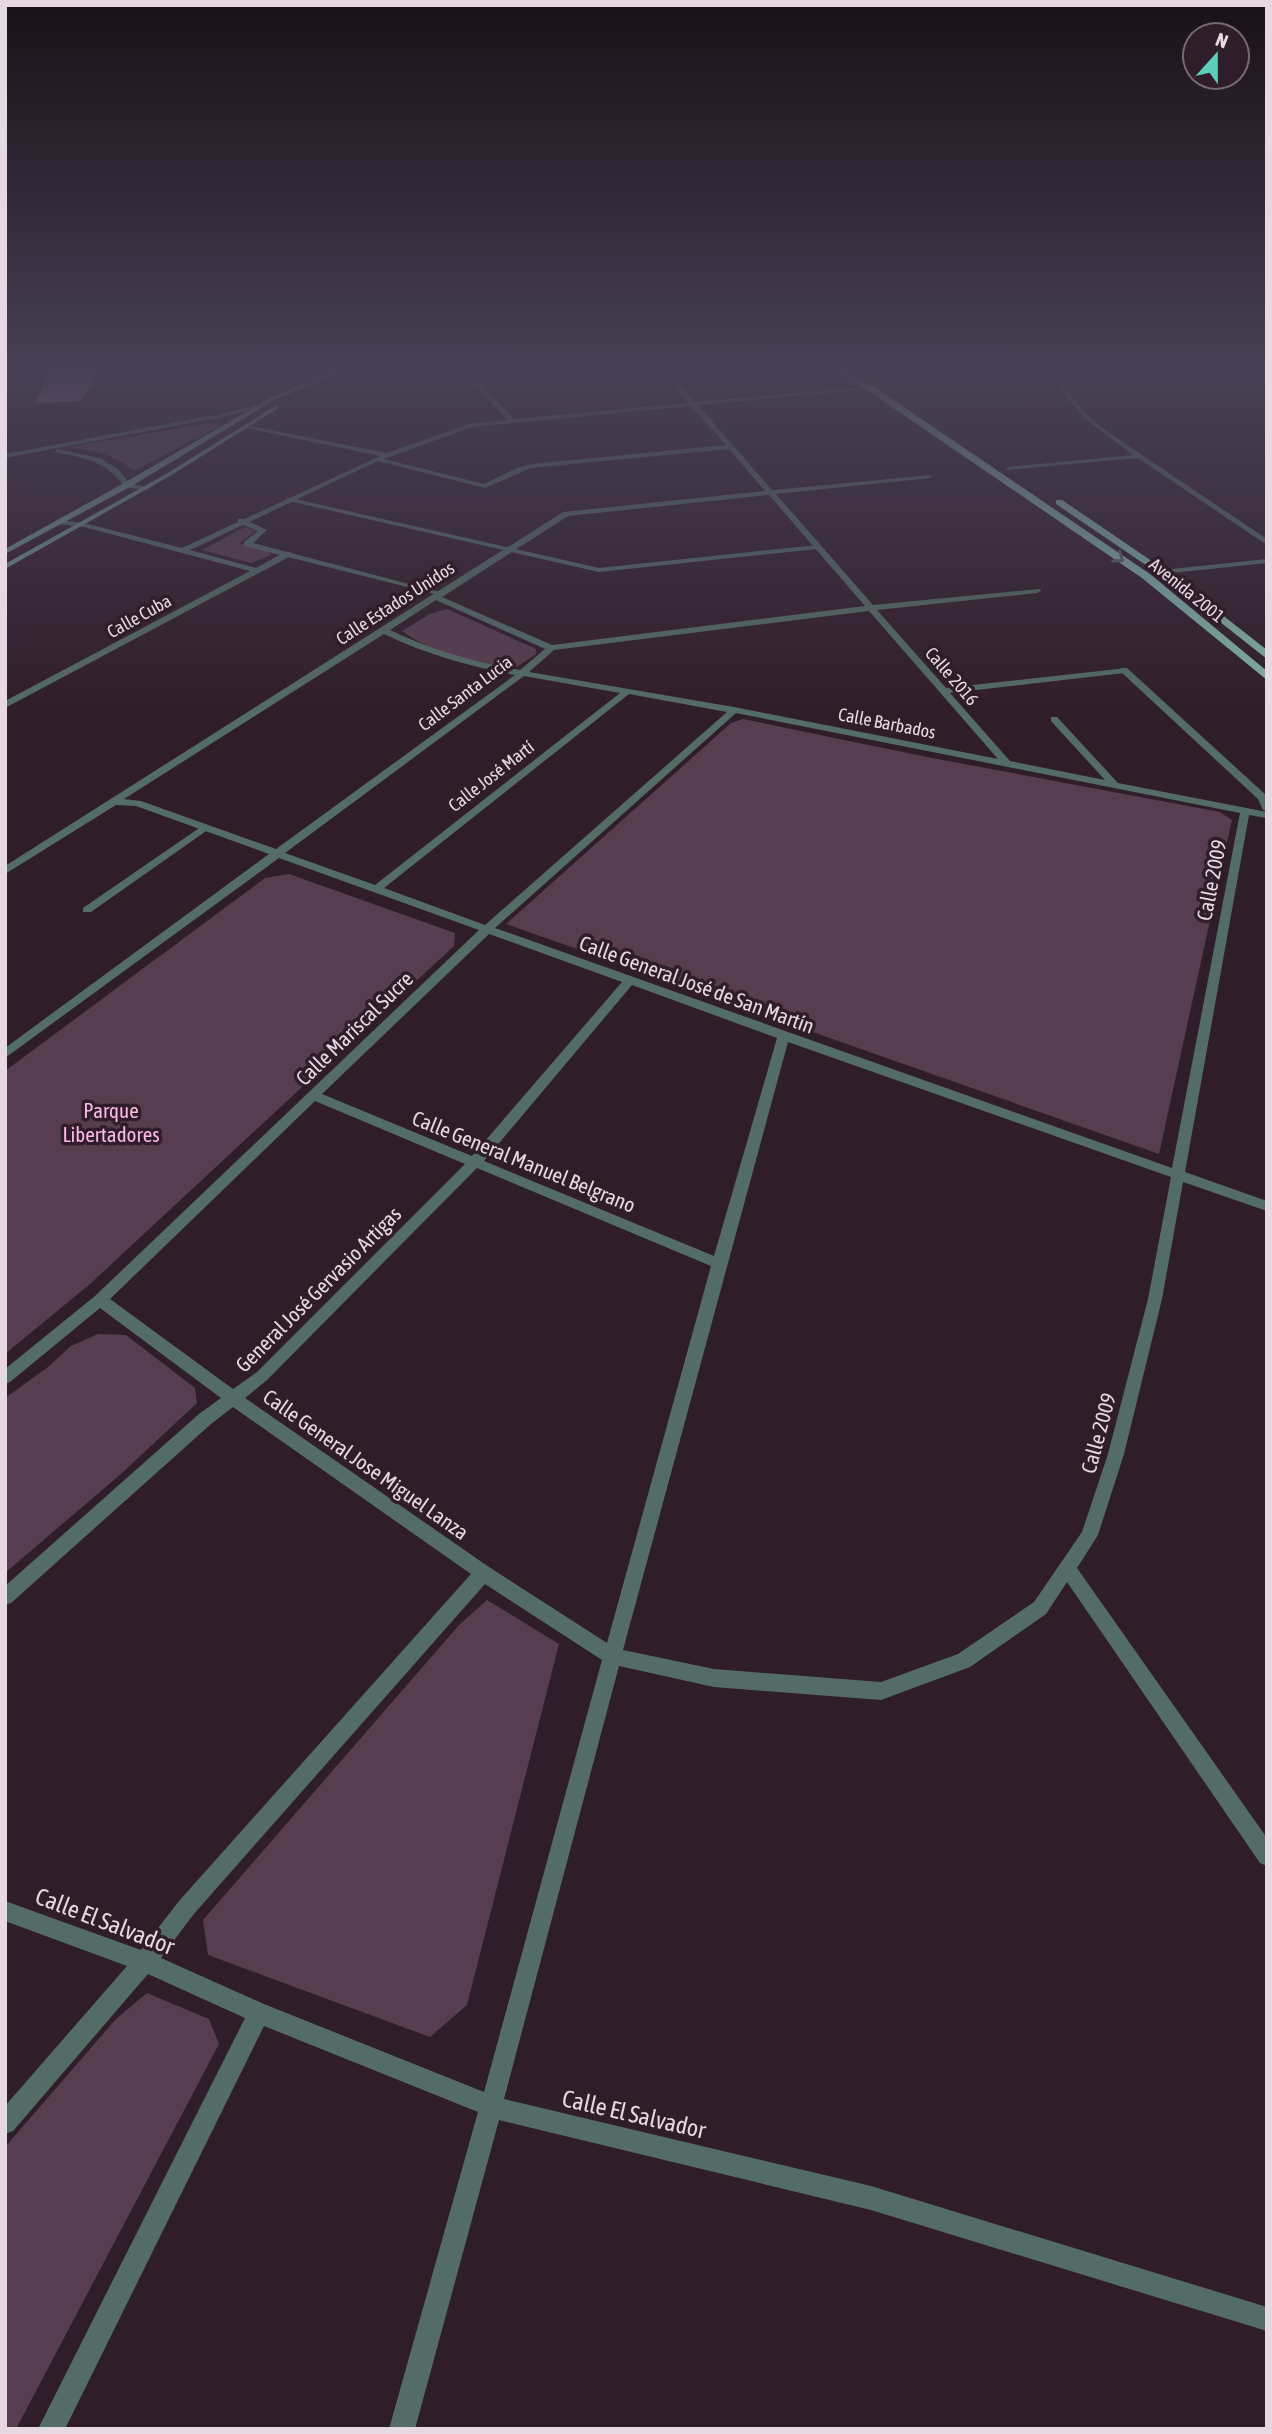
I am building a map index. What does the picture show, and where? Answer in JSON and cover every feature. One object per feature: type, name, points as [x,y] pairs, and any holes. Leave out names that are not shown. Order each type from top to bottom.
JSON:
[{"type":"main road","points":[[5,552],[126,486]]},
{"type":"main road","points":[[5,567],[150,486]]},
{"type":"main road","name":"Avenida 2001","points":[[1013,486],[1146,576],[1267,677]]},
{"type":"main road","name":"Avenida 2001","points":[[1047,495],[1162,572],[1267,656]]},
{"type":"street","points":[[131,486],[146,488]]},
{"type":"street","points":[[182,551],[319,486]]},
{"type":"street","name":"Calle 2016","points":[[764,486],[871,608]]},
{"type":"street","name":"Calle Estados Unidos","points":[[5,871],[566,514],[840,486]]},
{"type":"street","points":[[1183,486],[1267,543]]},
{"type":"street","name":"Calle 2016","points":[[771,493],[1009,765]]},
{"type":"street","points":[[289,499],[599,570],[817,547]]},
{"type":"street","points":[[241,521],[263,530],[247,544],[440,596],[551,649],[871,608],[1037,591]]},
{"type":"street","points":[[61,523],[84,525],[256,570]]},
{"type":"street","name":"Calle Cuba","points":[[5,705],[288,554]]},
{"type":"street","points":[[1162,572],[1267,561]]},
{"type":"street","name":"Calle Barbados","points":[[385,631],[420,648],[520,674],[734,710],[1267,816]]},
{"type":"street","name":"Calle Santa Lucia","points":[[5,1054],[279,854],[551,649]]},
{"type":"street","points":[[944,691],[1124,670],[1263,798],[1267,808]]},
{"type":"street","name":"Calle José Martí","points":[[376,889],[628,691]]},
{"type":"street","name":"Calle Mariscal Sucre","points":[[5,1378],[100,1300],[487,929],[734,710]]},
{"type":"street","points":[[1054,719],[1116,786]]},
{"type":"street","name":"Calle General José de San Martín","points":[[115,802],[137,803],[784,1036],[1178,1172],[1267,1206]]},
{"type":"street","name":"Calle 2009","points":[[612,1656],[714,1678],[881,1691],[964,1661],[1040,1608],[1089,1535],[1116,1454],[1155,1299],[1245,811]]},
{"type":"street","points":[[88,910],[205,827]]},
{"type":"street","name":"General José Gervasio Artigas","points":[[5,1597],[205,1419],[262,1376],[473,1164],[630,980]]},
{"type":"street","points":[[402,2429],[493,2107],[718,1264],[784,1036]]},
{"type":"street","name":"Calle General Manuel Belgrano","points":[[315,1096],[718,1264]]},
{"type":"street","name":"Calle General Jose Miguel Lanza","points":[[100,1300],[234,1399],[483,1573],[612,1656]]},
{"type":"street","points":[[1067,1568],[1267,1856]]},
{"type":"street","points":[[5,2123],[145,1962],[186,1908],[483,1573]]},
{"type":"street","name":"Calle El Salvador","points":[[5,1911],[145,1962],[259,2013],[493,2107],[870,2197],[1267,2319]]},
{"type":"street","points":[[51,2429],[259,2013]]},
{"type":"green space","points":[[245,527],[256,531],[239,543],[269,552],[271,555],[251,563],[202,550]]},
{"type":"green space","points":[[447,609],[536,649],[536,654],[518,666],[508,668],[439,651],[402,631],[430,614]]},
{"type":"green space","points":[[743,719],[1220,812],[1232,820],[1159,1154],[506,924],[731,723]]},
{"type":"green space","name":"Parque Libertadores","points":[[289,874],[455,933],[454,946],[90,1284],[5,1354],[5,1071],[265,878]]},
{"type":"green space","points":[[98,1334],[126,1335],[195,1388],[197,1403],[122,1473],[5,1573],[5,1398],[48,1367],[71,1346]]},
{"type":"green space","points":[[487,1600],[559,1644],[467,2005],[430,2037],[208,1955],[203,1920],[459,1625]]},
{"type":"green space","points":[[147,1993],[209,2019],[219,2044],[16,2429],[5,2429],[5,2147],[116,2019]]}]
